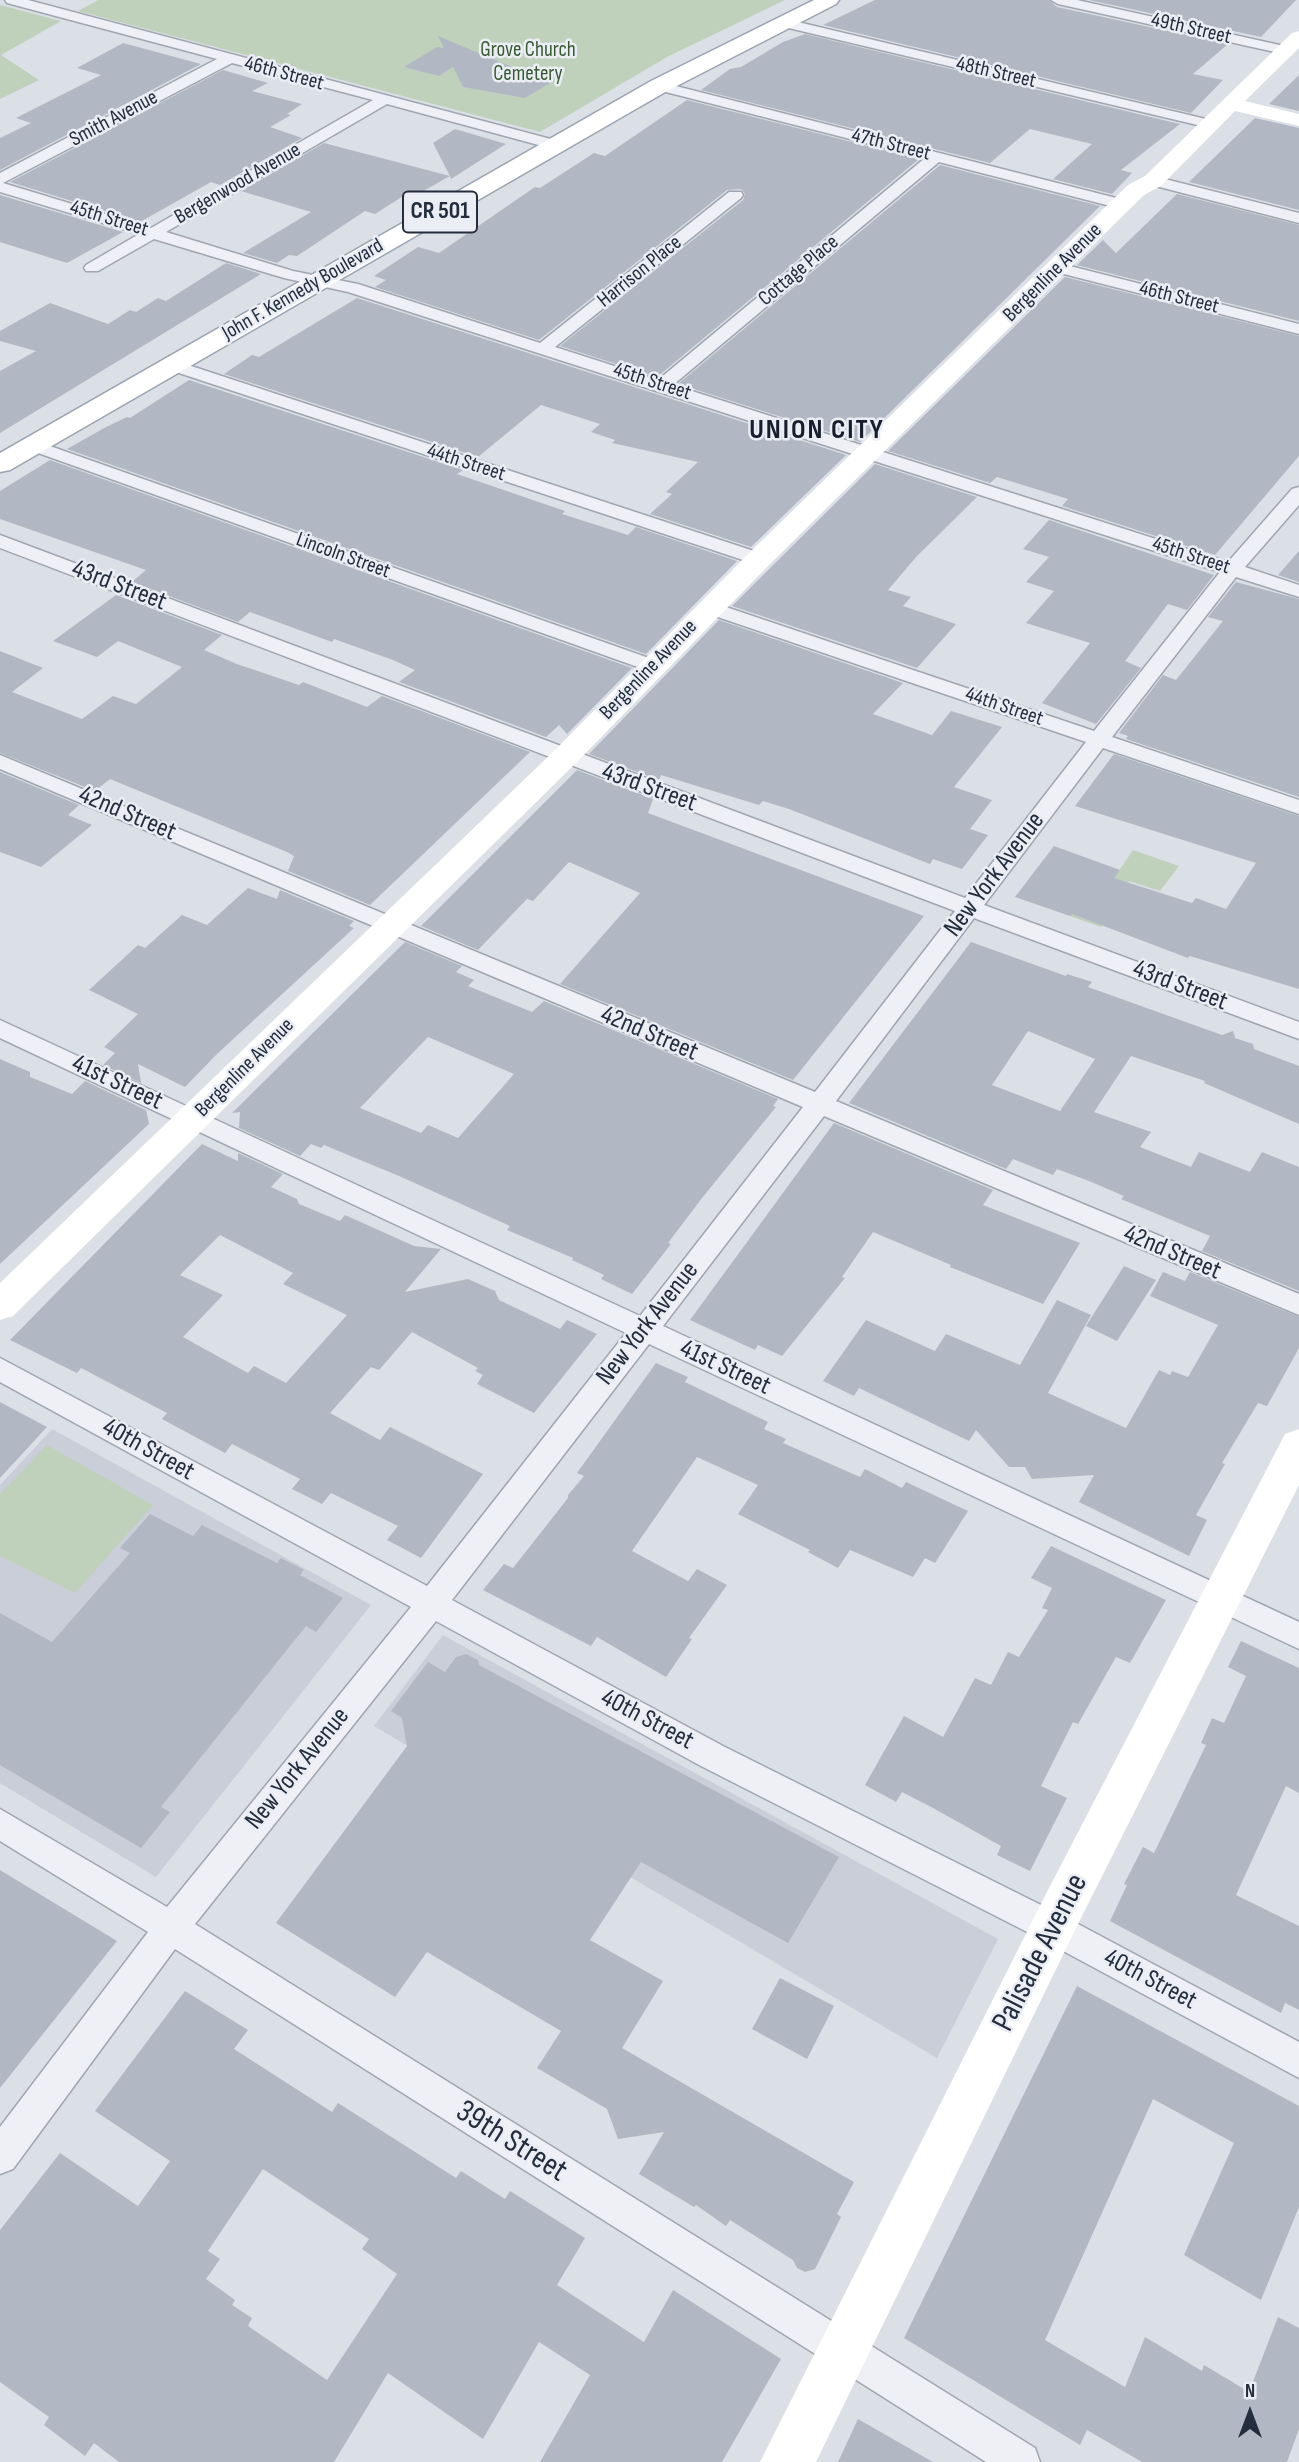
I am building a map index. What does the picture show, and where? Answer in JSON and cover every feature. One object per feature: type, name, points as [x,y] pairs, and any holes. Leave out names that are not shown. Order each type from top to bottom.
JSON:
[{"type":"main road","name":"John F. Kennedy Boulevard","points":[[0,464],[660,86],[781,22],[829,0]]},
{"type":"street","name":"46th Street","points":[[12,0],[557,145]]},
{"type":"street","name":"49th Street","points":[[1058,0],[1292,44]]},
{"type":"street","points":[[1109,11],[1121,0]]},
{"type":"street","name":"48th Street","points":[[781,22],[1210,124]]},
{"type":"street","name":"Bergenline Avenue","points":[[0,1306],[565,757],[759,559],[1136,190],[1153,181],[1292,44]]},
{"type":"street","name":"Smith Avenue","points":[[0,178],[228,59]]},
{"type":"street","name":"47th Street","points":[[660,86],[1122,204]]},
{"type":"street","name":"Bergenwood Avenue","points":[[92,268],[384,100]]},
{"type":"street","points":[[1230,104],[1299,120]]},
{"type":"street","name":"Cottage Place","points":[[663,385],[936,157]]},
{"type":"street","points":[[1153,181],[1299,218]]},
{"type":"street","name":"45th Street","points":[[0,187],[288,274],[352,288],[663,385],[1299,591]]},
{"type":"street","name":"Harrison Place","points":[[544,348],[735,195]]},
{"type":"street","name":"46th Street","points":[[1058,268],[1299,329]]},
{"type":"street","name":"44th Street","points":[[173,365],[759,559]]},
{"type":"street","name":"Lincoln Street","points":[[33,445],[653,666]]},
{"type":"street","name":"New York Avenue","points":[[0,2156],[171,1928],[431,1604],[1099,739],[1232,570],[1299,493]]},
{"type":"street","name":"43rd Street","points":[[0,541],[565,757],[1299,1031]]},
{"type":"street","name":"44th Street","points":[[710,608],[1299,807]]},
{"type":"street","name":"42nd Street","points":[[0,761],[1299,1305]]},
{"type":"street","name":"41st Street","points":[[0,1028],[1299,1636]]},
{"type":"street","name":"40th Street","points":[[0,1368],[712,1756],[1053,1927],[1299,2061]]},
{"type":"street","name":"Palisade Avenue","points":[[787,2462],[1053,1927],[1299,1446]]},
{"type":"street","name":"39th Street","points":[[0,1824],[171,1928],[1021,2462]]},
{"type":"shaded area","points":[[52,1429],[371,1605],[156,1877],[0,1783],[0,1485]]},
{"type":"shaded area","points":[[443,1635],[998,1939],[937,2058],[374,1726]]},
{"type":"green space","name":"Grove Church Cemetery","points":[[98,0],[785,0],[667,57],[540,132],[78,11]]},
{"type":"green space","points":[[0,5],[61,21],[1,55],[39,80],[0,99]]},
{"type":"green space","points":[[1133,850],[1179,866],[1160,891],[1129,881],[1101,927],[1070,916],[1103,867],[1118,872]]},
{"type":"green space","points":[[47,1445],[153,1505],[75,1593],[0,1556],[0,1494]]},
{"type":"building","points":[[875,0],[1049,0],[1057,7],[1228,44],[1193,74],[1223,80],[1191,113],[823,25]]},
{"type":"building","points":[[1089,0],[1296,0],[1261,37]]},
{"type":"building","points":[[805,34],[1180,124],[1121,170],[1132,173],[1112,194],[1053,179],[1092,144],[1030,129],[990,163],[701,90],[730,69],[741,67],[783,42]]},
{"type":"building","points":[[438,36],[550,83],[525,98],[463,87],[453,67],[439,76],[404,67],[437,47],[444,48]]},
{"type":"building","points":[[123,43],[201,64],[0,170],[0,138],[31,123],[16,118],[101,75],[77,68]]},
{"type":"building","points":[[223,70],[268,83],[252,91],[302,104],[287,114],[291,115],[270,127],[302,138],[220,185],[211,182],[140,222],[10,182]]},
{"type":"building","points":[[1299,75],[1299,111],[1269,104]]},
{"type":"building","points":[[687,100],[919,159],[657,377],[560,346],[743,200],[745,194],[741,189],[727,190],[539,340],[375,287],[386,280],[374,276],[418,247],[439,253],[535,187],[540,188],[594,153],[605,156]]},
{"type":"building","points":[[1255,118],[1299,128],[1299,210],[1189,182]]},
{"type":"building","points":[[455,129],[506,144],[451,179],[433,143]]},
{"type":"building","points":[[324,143],[450,176],[420,193],[411,191],[375,214],[365,211],[297,256],[289,255],[277,263],[243,253],[311,212],[241,191]]},
{"type":"building","points":[[940,165],[1100,206],[860,442],[678,384]]},
{"type":"building","points":[[1177,194],[1299,225],[1299,321],[1077,265],[1103,240],[1116,253]]},
{"type":"building","points":[[0,195],[123,232],[67,263],[0,242]]},
{"type":"building","points":[[226,263],[261,274],[0,433],[0,371],[36,351],[0,341],[0,331],[50,303],[108,324],[130,310],[136,312],[158,298],[166,301]]},
{"type":"building","points":[[1065,277],[1299,336],[1299,456],[1215,555],[1062,506],[1068,499],[997,477],[990,483],[888,451]]},
{"type":"building","points":[[357,298],[846,455],[751,547],[650,514],[672,494],[666,492],[698,462],[612,443],[615,440],[591,432],[600,424],[541,405],[478,457],[224,374],[252,355],[259,357]]},
{"type":"building","points":[[189,380],[463,470],[457,474],[565,511],[562,514],[628,535],[636,527],[737,561],[646,654],[67,449],[106,427],[130,418]]},
{"type":"building","points":[[50,460],[632,668],[567,734],[559,725],[546,737],[399,682],[415,670],[393,660],[334,639],[332,642],[250,612],[238,622],[132,582],[146,570],[0,519],[0,491]]},
{"type":"building","points":[[875,464],[977,497],[917,556],[888,590],[911,597],[903,606],[956,624],[917,668],[732,606]]},
{"type":"building","points":[[1049,520],[1214,575],[1187,610],[1168,604],[1125,661],[1141,668],[1096,724],[1042,703],[1090,643],[1026,623],[1054,591],[1026,582],[1049,557],[1023,549]]},
{"type":"building","points":[[1299,551],[1299,582],[1278,575]]},
{"type":"building","points":[[1236,582],[1299,599],[1299,797],[1126,739],[1128,736],[1119,733],[1163,675],[1176,680],[1223,621],[1208,617]]},
{"type":"building","points":[[116,595],[222,635],[204,650],[237,664],[299,685],[303,682],[367,707],[382,696],[530,752],[370,905],[288,871],[294,856],[287,852],[110,779],[95,791],[0,753],[0,651],[43,668],[12,692],[82,719],[113,696],[136,704],[182,667],[118,641],[97,657],[53,641]]},
{"type":"building","points":[[719,620],[903,683],[873,714],[932,735],[951,711],[1002,727],[954,787],[992,800],[970,829],[988,835],[962,869],[933,859],[930,864],[789,809],[763,801],[759,805],[661,775],[659,780],[589,754]]},
{"type":"building","points":[[1114,754],[1299,816],[1299,989],[1190,956],[1188,958],[1072,914],[1070,916],[1015,897],[1054,846],[1120,870],[1114,878],[1192,903],[1196,898],[1226,909],[1256,863],[1075,806]]},
{"type":"building","points":[[577,770],[653,799],[648,813],[924,916],[793,1080],[560,984],[640,893],[569,862],[533,901],[527,899],[478,950],[421,926]]},
{"type":"building","points":[[0,772],[79,805],[68,815],[92,825],[41,867],[0,852]]},
{"type":"building","points":[[248,888],[277,899],[280,890],[354,921],[349,926],[354,928],[217,1054],[185,1087],[138,1064],[141,1083],[103,1065],[115,1053],[104,1047],[138,1014],[89,990],[138,945],[145,948],[182,915],[207,925]]},
{"type":"building","points":[[405,942],[462,966],[456,972],[474,980],[468,986],[532,1012],[544,1001],[778,1099],[773,1106],[776,1107],[702,1198],[632,1294],[601,1279],[604,1275],[572,1260],[573,1258],[507,1230],[510,1226],[324,1145],[321,1148],[311,1144],[300,1156],[239,1128],[240,1112],[232,1113]],"holes":[[[428,1037],[514,1074],[458,1138],[428,1125],[421,1133],[360,1108]]]},
{"type":"building","points":[[971,942],[1066,976],[1067,974],[1092,982],[1088,987],[1222,1035],[1233,1031],[1235,1038],[1253,1044],[1254,1049],[1299,1066],[1299,1124],[1204,1083],[1205,1081],[1131,1056],[1094,1112],[1151,1132],[1140,1147],[1191,1167],[1199,1152],[1250,1172],[1262,1152],[1299,1167],[1299,1291],[1202,1251],[1210,1236],[1121,1199],[1124,1196],[1089,1181],[1057,1169],[1053,1175],[1013,1159],[1006,1169],[849,1103]],"holes":[[[1028,1031],[1095,1059],[1060,1111],[992,1085]]]},
{"type":"building","points":[[0,1059],[30,1072],[30,1077],[72,1094],[85,1081],[146,1110],[149,1124],[0,1264]]},
{"type":"building","points":[[834,1123],[993,1190],[983,1205],[1080,1243],[1043,1304],[950,1267],[951,1265],[873,1232],[842,1277],[845,1278],[782,1356],[758,1345],[755,1350],[690,1320]]},
{"type":"building","points":[[202,1144],[238,1161],[238,1153],[283,1174],[271,1187],[297,1199],[299,1204],[340,1221],[345,1215],[414,1246],[441,1249],[405,1292],[468,1279],[495,1291],[499,1300],[560,1329],[567,1320],[597,1334],[534,1413],[477,1384],[483,1375],[475,1371],[478,1368],[412,1332],[379,1370],[371,1367],[330,1413],[380,1440],[390,1427],[483,1474],[421,1558],[387,1540],[398,1526],[331,1493],[322,1504],[292,1489],[300,1479],[232,1444],[225,1453],[162,1419],[167,1413],[81,1368],[77,1373],[10,1340]],"holes":[[[220,1235],[293,1273],[283,1284],[347,1315],[286,1383],[254,1366],[248,1373],[183,1337],[223,1295],[180,1275]]]},
{"type":"building","points":[[1124,1266],[1156,1280],[1117,1341],[1086,1326]]},
{"type":"building","points":[[1163,1272],[1185,1281],[1190,1272],[1299,1317],[1299,1348],[1267,1406],[1258,1403],[1222,1463],[1225,1464],[1196,1515],[1207,1520],[1189,1556],[1079,1502],[1094,1475],[1032,1479],[1025,1467],[1009,1467],[976,1430],[969,1441],[859,1388],[854,1396],[823,1381],[866,1320],[935,1351],[946,1334],[1020,1365],[1057,1300],[1091,1315],[1048,1393],[1126,1428],[1159,1370],[1170,1375],[1172,1371],[1188,1377],[1218,1325],[1150,1296]]},
{"type":"building","points":[[656,1363],[688,1377],[685,1382],[768,1422],[764,1429],[786,1439],[783,1443],[860,1477],[865,1469],[902,1488],[906,1482],[968,1511],[935,1563],[925,1558],[913,1577],[850,1550],[838,1568],[808,1552],[810,1550],[738,1514],[758,1485],[697,1457],[632,1551],[688,1581],[697,1569],[727,1585],[689,1638],[692,1639],[666,1677],[597,1637],[591,1646],[483,1590],[504,1564],[513,1568],[568,1498],[584,1476],[577,1473]]},
{"type":"building","points":[[0,1402],[47,1427],[0,1478]]},
{"type":"building","points":[[150,1514],[193,1536],[202,1525],[277,1563],[281,1558],[304,1570],[300,1575],[343,1598],[316,1632],[306,1626],[161,1807],[170,1812],[141,1848],[0,1765],[0,1613],[52,1642],[130,1553],[120,1548]]},
{"type":"building","points":[[1051,1546],[1166,1600],[1130,1663],[1116,1657],[1078,1724],[1073,1722],[1041,1786],[1067,1798],[1030,1871],[997,1855],[1001,1846],[933,1808],[902,1792],[896,1802],[865,1785],[904,1716],[943,1737],[975,1678],[991,1685],[1008,1652],[1019,1657],[1048,1610],[1042,1608],[1052,1588],[1031,1578]]},
{"type":"building","points":[[1241,1641],[1299,1668],[1299,1793],[1286,1786],[1236,1895],[1299,1926],[1299,2010],[1285,2003],[1281,2013],[1110,1921],[1127,1885],[1124,1884],[1143,1847],[1154,1853],[1206,1745],[1201,1743],[1212,1718],[1224,1723],[1246,1676],[1228,1667]]},
{"type":"building","points":[[466,1654],[478,1660],[479,1665],[839,1857],[788,1943],[641,1862],[590,1940],[663,1981],[622,2048],[854,2182],[837,2214],[841,2217],[815,2269],[805,2272],[797,2268],[793,2260],[730,2220],[726,2226],[696,2205],[694,2207],[639,2174],[664,2132],[618,2139],[607,2109],[537,2068],[561,2031],[427,1952],[395,1997],[276,1923],[407,1746],[402,1718],[391,1711],[428,1662],[445,1672],[456,1657]]},
{"type":"building","points":[[0,1870],[117,1941],[0,2088]]},
{"type":"building","points":[[780,1978],[834,2006],[807,2059],[752,2029]]},
{"type":"building","points":[[1077,1986],[1299,2106],[1299,2207],[1261,2300],[1184,2255],[1234,2143],[1153,2099],[1045,2340],[1125,2387],[1145,2337],[1202,2371],[1204,2365],[1249,2392],[1278,2317],[1299,2328],[1299,2429],[1287,2462],[1142,2462],[1087,2430],[1080,2445],[904,2338]]},
{"type":"building","points":[[185,1991],[248,2030],[234,2049],[332,2112],[338,2103],[456,2178],[461,2171],[505,2199],[510,2191],[585,2238],[557,2285],[644,2342],[673,2290],[781,2359],[722,2462],[540,2462],[590,2375],[539,2342],[483,2439],[388,2373],[334,2462],[119,2462],[94,2443],[85,2456],[44,2425],[49,2417],[0,2382],[0,2230],[60,2153],[138,2206],[170,2161],[95,2111]],"holes":[[[263,2169],[369,2239],[362,2249],[397,2274],[327,2380],[248,2326],[252,2318],[232,2305],[235,2300],[206,2279],[220,2259],[208,2251]]]},
{"type":"building","points":[[858,2419],[933,2462],[838,2462]]},
{"type":"district","name":"UNION CITY","points":[[817,431]]}]
